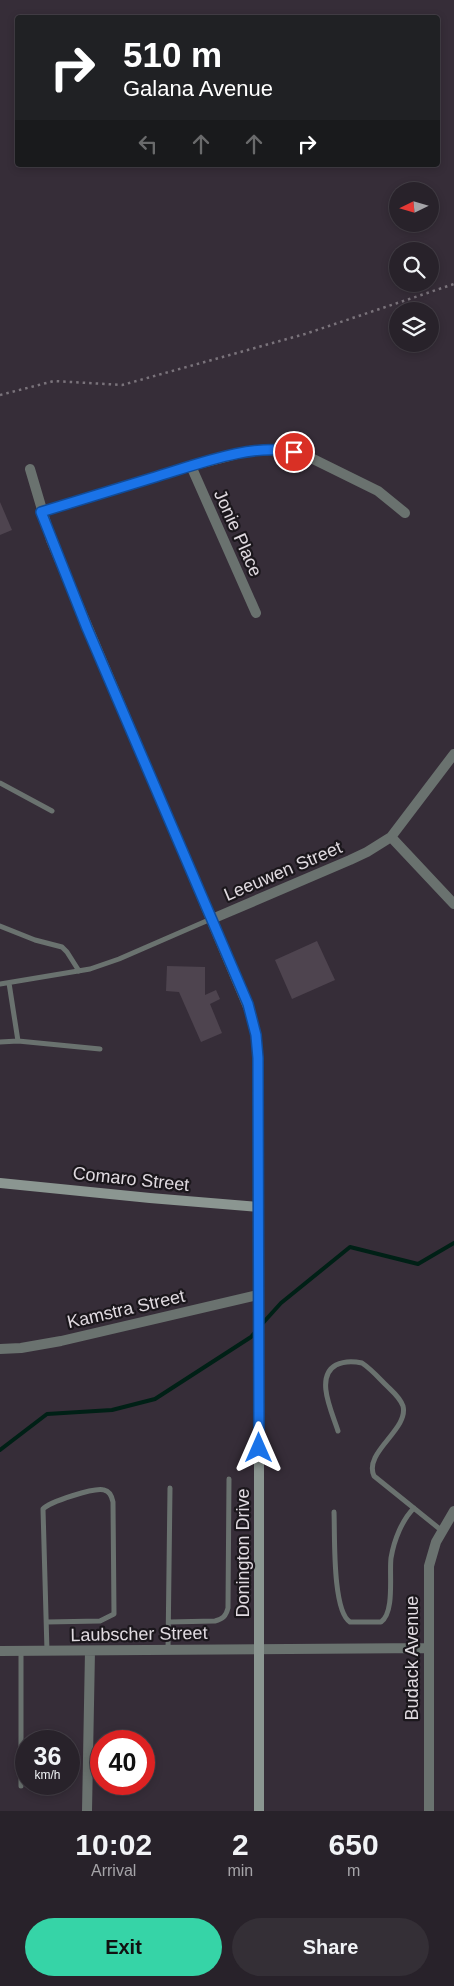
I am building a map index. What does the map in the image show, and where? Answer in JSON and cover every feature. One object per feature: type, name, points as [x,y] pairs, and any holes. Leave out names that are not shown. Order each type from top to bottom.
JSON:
[{"type":"street","points":[[41,512],[191,466],[254,450],[283,449],[305,455],[378,491],[405,512]]},
{"type":"street","name":"Jonie Place","points":[[191,466],[256,613]]},
{"type":"street","name":"Donington Drive","points":[[30,469],[41,512],[87,628],[248,1004],[256,1035],[258,1058],[259,1207],[259,1811]]},
{"type":"street","name":"Leeuwen Street","points":[[212,919],[350,860],[391,837],[454,754]]},
{"type":"street","points":[[391,837],[454,904]]},
{"type":"street","name":"Comaro Street","points":[[0,1183],[259,1207]]},
{"type":"street","name":"Kamstra Street","points":[[0,1349],[21,1348],[61,1341],[258,1295]]},
{"type":"street","name":"Budack Avenue","points":[[430,1811],[429,1566],[432,1552],[441,1530],[454,1511]]},
{"type":"street","name":"Laubscher Street","points":[[0,1651],[429,1648]]},
{"type":"street","points":[[87,1811],[90,1651]]},
{"type":"lane","points":[[0,783],[52,811]]},
{"type":"lane","name":"Leeuwen Street","points":[[0,984],[79,971],[119,959],[212,919]]},
{"type":"lane","points":[[0,926],[35,940],[62,947],[79,971]]},
{"type":"lane","points":[[9,983],[18,1041]]},
{"type":"lane","points":[[0,1042],[18,1041],[100,1049]]},
{"type":"lane","points":[[338,1431],[325,1386],[327,1374],[331,1368],[342,1362],[356,1361],[362,1363],[399,1398],[403,1411],[401,1421],[373,1461],[372,1472],[376,1478],[441,1530]]},
{"type":"lane","points":[[168,1622],[215,1621],[222,1620],[227,1615],[229,1478]]},
{"type":"lane","points":[[168,1650],[170,1488]]},
{"type":"lane","points":[[47,1622],[100,1621],[114,1614],[113,1502],[110,1493],[105,1490],[97,1490],[48,1504],[43,1509],[47,1652]]},
{"type":"lane","points":[[334,1512],[336,1587],[343,1615],[350,1622],[371,1624],[381,1622],[388,1615],[391,1558],[404,1521],[414,1508]]},
{"type":"lane","points":[[21,1651],[21,1730]]},
{"type":"path","points":[[0,395],[54,381],[122,385],[305,334],[454,284]]},
{"type":"building","points":[[0,502],[12,530],[0,535]]},
{"type":"building","points":[[317,941],[335,980],[292,999],[275,960]]},
{"type":"building","points":[[167,966],[205,967],[205,995],[216,990],[220,999],[210,1004],[222,1033],[201,1042],[179,992],[166,991]]},
{"type":"waterway","points":[[262,1324],[281,1303],[350,1247],[418,1264],[454,1243]]},
{"type":"waterway","points":[[0,1450],[47,1414],[112,1410],[155,1399],[251,1337],[257,1330]]},
{"type":"route","points":[[259,1448],[258,1058],[254,1024],[248,1004],[120,708],[41,512],[191,466],[249,451],[283,449],[294,452]]}]
